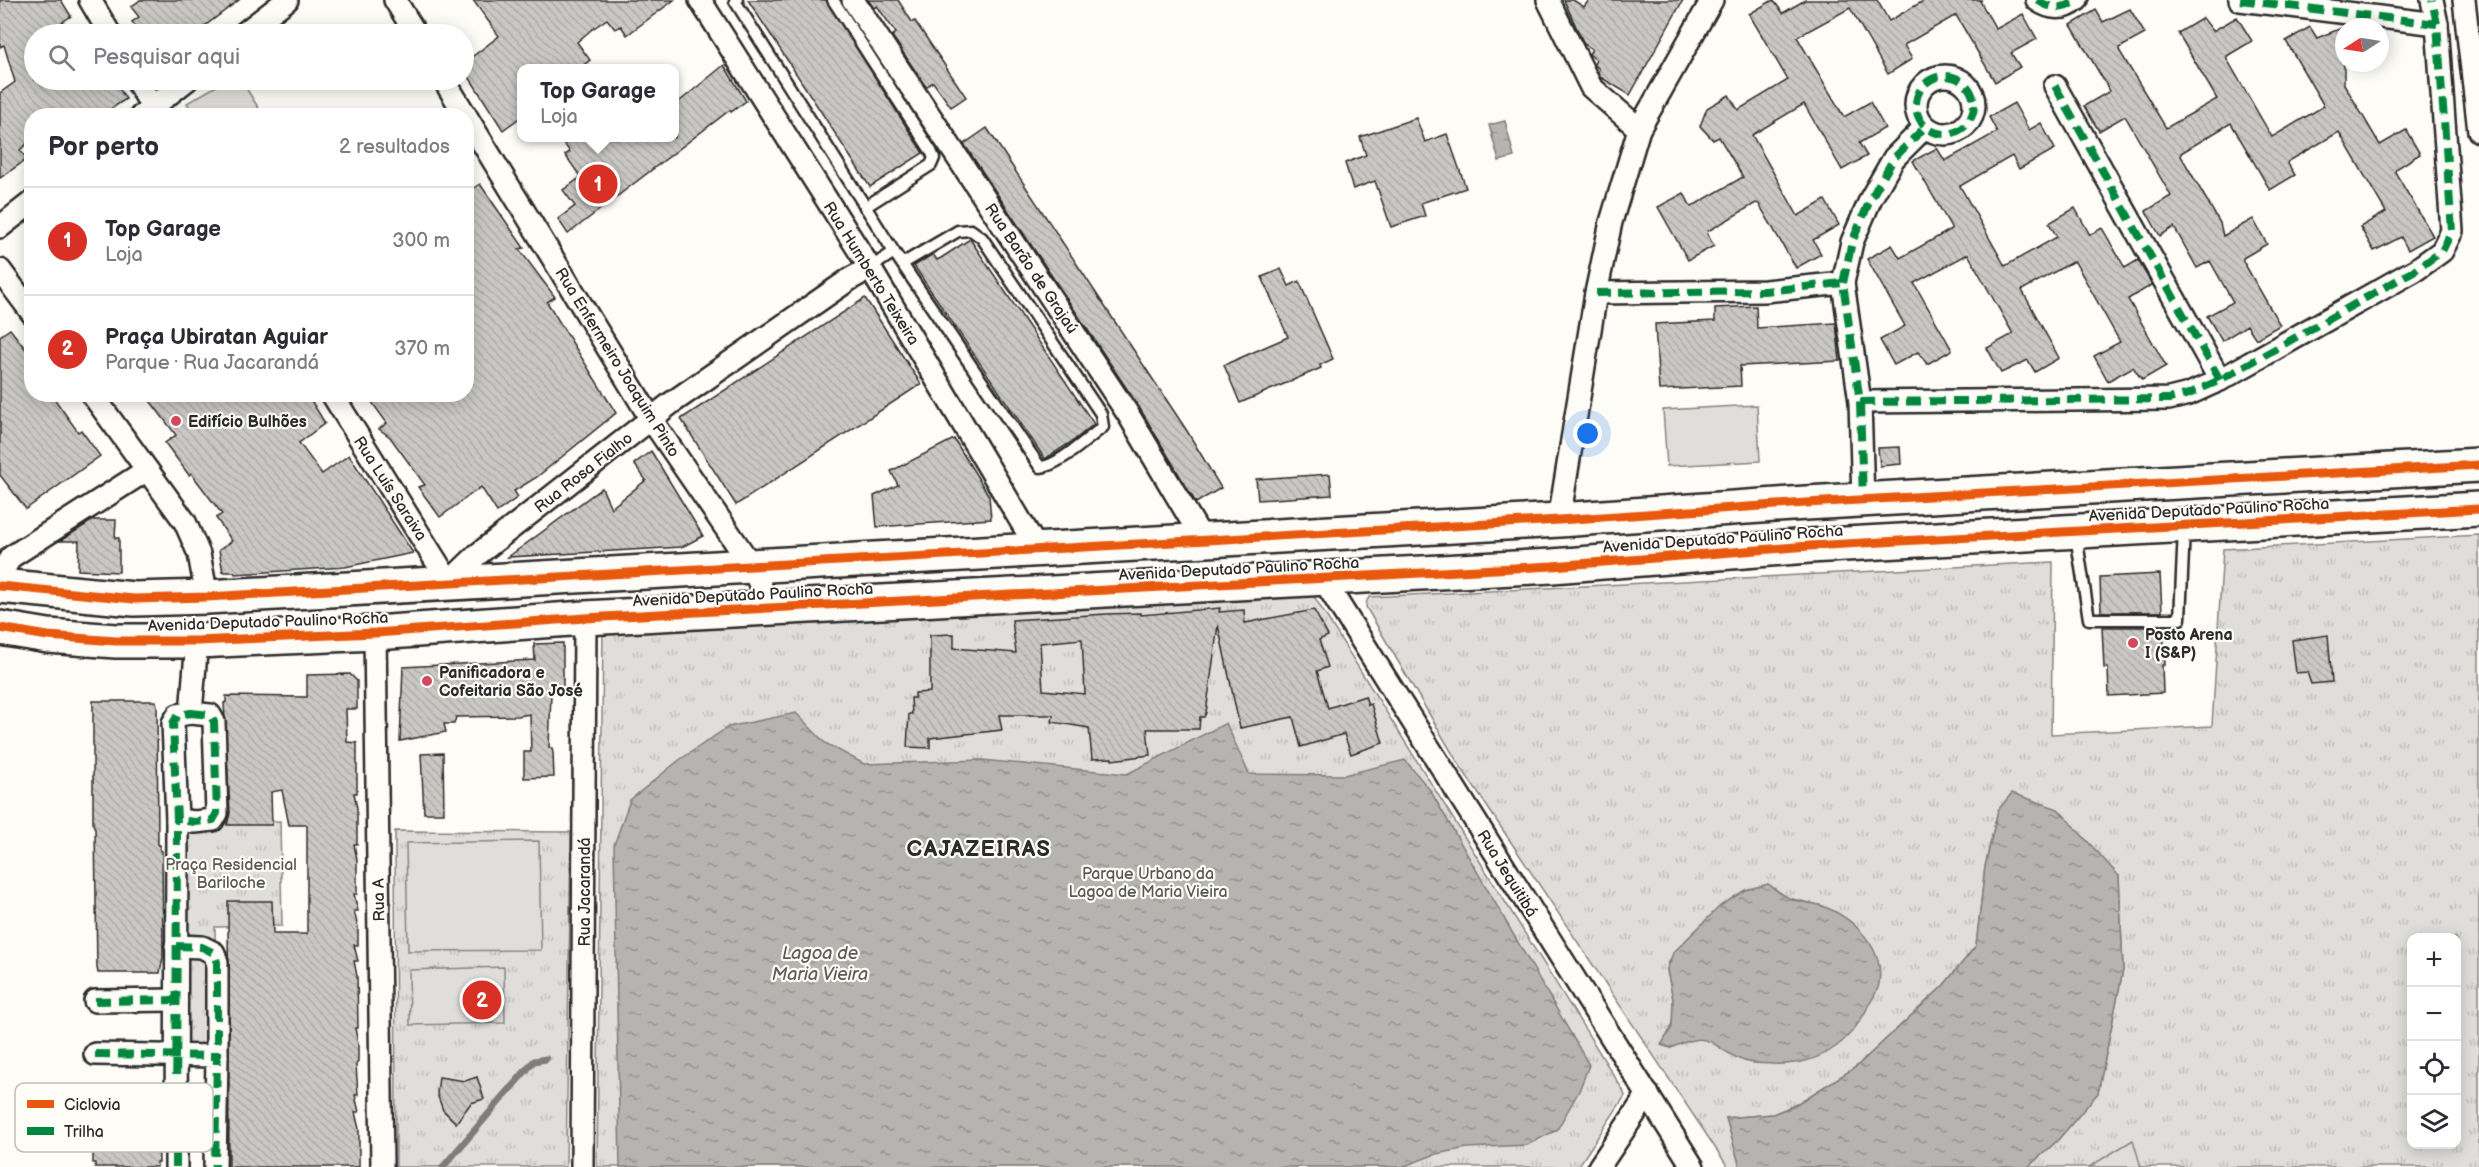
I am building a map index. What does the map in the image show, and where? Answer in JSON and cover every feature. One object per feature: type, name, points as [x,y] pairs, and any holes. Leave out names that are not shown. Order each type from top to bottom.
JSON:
[{"type":"main road","name":"Avenida Deputado Paulino Rocha","points":[[3,587],[134,599],[207,597],[2479,465]]},
{"type":"main road","name":"Avenida Deputado Paulino Rocha","points":[[0,628],[48,636],[116,641],[197,641],[375,633],[770,607],[1552,566],[1809,546],[2479,509]]},
{"type":"main road","points":[[1552,566],[1559,520]]},
{"type":"street","points":[[90,0],[104,24]]},
{"type":"street","points":[[256,24],[287,0]]},
{"type":"street","points":[[395,0],[410,24]]},
{"type":"street","name":"Rua Humberto Teixeira","points":[[700,0],[870,268],[1038,550]]},
{"type":"street","name":"Rua Barão de Grajaú","points":[[853,0],[1128,414],[1203,540]]},
{"type":"street","points":[[1548,0],[1591,87],[1639,129]]},
{"type":"street","points":[[1559,520],[1596,293],[1611,222],[1639,129],[1712,0]]},
{"type":"street","points":[[2037,0],[2055,8],[2065,7],[2077,0]]},
{"type":"street","points":[[2240,0],[2437,24]]},
{"type":"street","points":[[1860,402],[2169,399],[2189,394],[2220,380],[2417,269],[2442,251],[2452,231],[2437,24],[2432,0]]},
{"type":"street","points":[[2464,0],[2479,131]]},
{"type":"street","points":[[2055,86],[2220,380]]},
{"type":"street","points":[[140,90],[148,108]]},
{"type":"street","points":[[155,108],[175,90]]},
{"type":"street","name":"Rua Enfermeiro Joaquim Pinto","points":[[450,90],[461,108]]},
{"type":"street","points":[[1863,501],[1860,402],[1843,284],[1852,242],[1871,198],[1894,158],[1925,127]]},
{"type":"street","name":"Rua Enfermeiro Joaquim Pinto","points":[[474,129],[651,419],[751,565],[770,607]]},
{"type":"street","points":[[0,227],[24,208]]},
{"type":"street","name":"Rua Rosa Fialho","points":[[449,582],[477,555],[651,419],[850,279],[870,268]]},
{"type":"street","points":[[0,270],[24,302]]},
{"type":"street","points":[[1596,293],[1765,291],[1843,284]]},
{"type":"street","points":[[98,402],[185,522],[199,554],[207,597]]},
{"type":"street","name":"Rua Luís Saraiva","points":[[337,402],[449,582]]},
{"type":"street","points":[[3,587],[3,570],[12,557],[147,470]]},
{"type":"street","name":"Rua Jequitibá","points":[[1323,579],[1693,1167]]},
{"type":"street","name":"Rua Jacarandá","points":[[582,1167],[585,618]]},
{"type":"street","name":"Rua A","points":[[375,633],[382,1167]]},
{"type":"street","points":[[191,713],[197,641]]},
{"type":"street","points":[[176,1083],[177,820],[173,723],[174,719],[181,714],[210,715],[214,722],[217,813],[213,820],[177,820]]},
{"type":"street","points":[[176,946],[202,947],[214,953],[217,962],[215,1167]]},
{"type":"street","points":[[95,1001],[176,1000]]},
{"type":"street","points":[[95,1054],[217,1056]]},
{"type":"street","points":[[1599,1167],[1648,1094]]},
{"type":"lane","points":[[737,0],[735,1],[894,252],[902,264],[1040,467],[1047,467],[1102,428],[1101,414],[982,238],[971,230],[958,231],[902,264]]},
{"type":"lane","points":[[833,0],[934,158],[931,165],[865,207]]},
{"type":"lane","points":[[870,268],[894,252]]},
{"type":"lane","points":[[2076,532],[2089,619],[2180,619],[2184,525]]},
{"type":"green space","points":[[210,90],[247,90],[259,108],[190,108],[187,103]]},
{"type":"green space","points":[[1757,405],[1760,461],[1667,466],[1663,410]]},
{"type":"green space","points":[[2479,535],[2479,1167],[2028,1167],[2057,1141],[2098,1093],[2123,970],[2119,876],[1998,810],[1985,867],[1976,946],[1943,986],[1856,1067],[1795,1105],[1773,1114],[1726,1118],[1740,1167],[1728,1167],[1458,763],[1366,607],[1367,600],[1370,597],[2053,562],[2051,734],[2212,726],[2223,549]],"holes":[[[1768,884],[1788,898],[1823,906],[1705,1038],[1689,1039],[1671,1048],[1662,1045],[1669,1031],[1674,1011],[1667,969],[1671,958],[1681,946],[1710,922]]]},
{"type":"green space","name":"Lagoa de Maria Vieira","points":[[1302,588],[1315,598],[1623,1090],[1625,1096],[1578,1167],[597,1167],[603,631]]},
{"type":"green space","name":"Praça Residencial Bariloche","points":[[280,821],[282,926],[215,927],[217,1047],[185,1047],[182,825]]},
{"type":"green space","points":[[395,831],[571,832],[566,1167],[396,1167]]},
{"type":"green space","points":[[539,841],[541,950],[408,951],[406,843]]},
{"type":"green space","points":[[504,967],[505,1023],[410,1025],[409,970]]},
{"type":"green space","points":[[2133,1140],[2141,1167],[2089,1167]]},
{"type":"water","points":[[1505,121],[1514,157],[1499,161],[1489,125]]},
{"type":"water","name":"Lagoa de Maria Vieira","points":[[796,713],[825,743],[864,764],[982,760],[1127,774],[1226,723],[1249,774],[1344,775],[1405,760],[1430,790],[1589,1065],[1579,1091],[1557,1130],[1527,1145],[1467,1148],[1436,1154],[1402,1167],[620,1167],[614,845],[630,800],[678,761],[728,727]]},
{"type":"water","points":[[2012,793],[2058,809],[2119,876],[2123,970],[2098,1093],[2057,1141],[2028,1167],[1740,1167],[1726,1118],[1773,1114],[1795,1105],[1856,1067],[1943,986],[1976,946],[1985,867],[1998,810]]},
{"type":"water","points":[[1768,884],[1791,899],[1834,911],[1855,926],[1872,946],[1880,971],[1879,984],[1861,1019],[1852,1032],[1830,1051],[1818,1057],[1789,1064],[1747,1062],[1703,1040],[1685,1042],[1671,1048],[1661,1045],[1672,1027],[1673,999],[1667,970],[1673,953],[1720,906],[1745,890]]},
{"type":"building","points":[[0,0],[61,0],[71,16],[59,24],[24,24],[24,90],[120,90],[126,99],[112,108],[24,108],[24,146],[20,150],[24,155],[24,161],[0,178],[0,93],[15,82],[4,45],[0,47]]},
{"type":"building","points":[[140,0],[239,0],[207,24],[134,24],[132,22],[139,17],[131,7]]},
{"type":"building","points":[[473,0],[674,0],[627,35],[621,26],[615,29],[607,19],[591,30],[577,42],[590,60],[585,64],[517,64],[517,120],[503,130],[474,85],[474,55],[499,36]]},
{"type":"building","points":[[748,0],[826,0],[923,153],[870,187]]},
{"type":"building","points":[[868,0],[898,0],[912,22],[915,21],[966,97],[951,107],[933,82],[926,87],[892,36],[896,33],[877,6],[874,8]]},
{"type":"building","points":[[1564,0],[1573,0],[1584,7],[1589,0],[1683,0],[1630,95],[1600,77],[1599,69],[1594,64],[1596,60],[1589,54],[1592,49],[1584,44]]},
{"type":"building","points":[[1773,0],[1783,13],[1805,0],[1877,0],[1889,21],[1925,0],[1982,0],[1980,1],[1996,29],[2023,14],[2037,39],[2011,53],[2020,67],[1995,82],[1956,15],[1904,45],[1912,59],[1888,74],[1850,8],[1797,37],[1844,117],[1870,102],[1885,128],[1859,143],[1867,156],[1842,170],[1804,104],[1752,135],[1798,216],[1825,200],[1839,225],[1813,240],[1821,254],[1796,268],[1759,204],[1756,203],[1708,231],[1707,234],[1714,246],[1688,260],[1658,207],[1684,193],[1691,207],[1743,177],[1719,137],[1713,140],[1700,126],[1707,108],[1729,95],[1738,110],[1788,80],[1749,14]]},
{"type":"building","points":[[2130,9],[2145,34],[2119,50],[2166,128],[2217,99],[2178,33],[2203,18],[2213,31],[2237,17],[2252,41],[2227,56],[2227,59],[2272,137],[2324,106],[2286,41],[2310,27],[2317,38],[2335,31],[2335,72],[2344,72],[2344,84],[2380,145],[2406,130],[2420,154],[2396,169],[2395,172],[2433,236],[2408,250],[2401,237],[2374,251],[2360,227],[2386,212],[2339,132],[2289,161],[2288,164],[2295,175],[2270,190],[2231,123],[2181,153],[2181,156],[2220,223],[2223,236],[2253,219],[2267,244],[2243,258],[2243,261],[2280,325],[2256,339],[2247,325],[2222,341],[2207,316],[2233,302],[2210,261],[2197,268],[2174,227],[2160,236],[2146,211],[2171,196],[2125,116],[2099,131],[2084,106],[2110,91],[2071,25],[2096,10],[2103,22]]},
{"type":"building","points":[[724,65],[746,101],[731,112],[730,110],[568,234],[558,219],[575,206],[563,190],[581,177],[565,155],[570,152],[563,142],[679,142],[679,102]]},
{"type":"building","points":[[2014,103],[2029,130],[2041,123],[2055,149],[2019,169],[2012,156],[1960,186],[2005,266],[2057,237],[2049,223],[2075,208],[2090,235],[2102,228],[2125,268],[2138,260],[2152,285],[2128,299],[2166,366],[2142,380],[2133,367],[2108,381],[2094,356],[2120,342],[2075,262],[2022,290],[2059,358],[2035,372],[2028,360],[2001,373],[1987,348],[2013,334],[1968,254],[1914,283],[1952,350],[1927,364],[1918,352],[1894,365],[1880,340],[1905,326],[1867,259],[1892,245],[1900,258],[1952,229],[1913,161],[1937,148],[1945,161],[1997,132],[1989,117]]},
{"type":"building","points":[[1416,118],[1425,142],[1447,134],[1466,188],[1421,203],[1425,216],[1391,227],[1375,181],[1353,189],[1345,163],[1366,155],[1360,137]]},
{"type":"building","points":[[987,128],[1187,431],[1221,488],[1196,503],[1139,407],[964,144]]},
{"type":"building","points":[[480,184],[524,248],[519,249],[555,297],[547,302],[616,413],[537,477],[514,491],[518,497],[497,512],[481,487],[440,517],[418,487],[425,485],[390,437],[379,429],[387,423],[372,402],[474,402],[474,188]]},
{"type":"building","points":[[970,239],[1094,424],[1045,459],[914,266],[933,254],[937,260]]},
{"type":"building","points":[[1281,269],[1289,286],[1299,281],[1333,359],[1320,365],[1321,368],[1240,403],[1224,365],[1288,337],[1262,277]]},
{"type":"building","points":[[865,298],[921,384],[736,505],[681,419]]},
{"type":"building","points":[[1756,306],[1757,328],[1836,323],[1840,361],[1740,366],[1741,386],[1659,390],[1655,324],[1715,321],[1715,308]]},
{"type":"building","points":[[10,329],[24,347],[24,402],[57,402],[78,432],[81,430],[100,456],[26,509],[0,475],[0,336]]},
{"type":"building","points":[[151,402],[312,402],[325,423],[299,443],[322,474],[349,455],[413,553],[345,567],[235,574],[234,572],[223,572],[219,550],[232,541],[216,518],[222,514],[165,443],[176,435]]},
{"type":"building","points":[[954,439],[989,496],[991,519],[877,527],[874,496],[898,485],[891,471]]},
{"type":"building","points":[[1900,447],[1901,464],[1880,466],[1878,448]]},
{"type":"building","points":[[651,451],[703,536],[682,547],[508,557],[602,488],[611,508],[646,480],[634,464]]},
{"type":"building","points":[[1330,474],[1332,495],[1258,500],[1256,479]]},
{"type":"building","points":[[93,520],[116,520],[115,538],[119,538],[119,572],[78,570],[79,541],[60,541]]},
{"type":"building","points":[[2160,574],[2162,612],[2101,612],[2100,577]]},
{"type":"building","points":[[1220,608],[1219,612],[1244,610],[1245,623],[1314,610],[1328,636],[1319,640],[1328,667],[1317,671],[1328,708],[1365,696],[1368,705],[1371,704],[1383,743],[1351,754],[1344,734],[1301,747],[1293,717],[1240,728],[1218,625],[1206,713],[1204,717],[1200,717],[1199,729],[1147,729],[1150,755],[1112,760],[1112,758],[1092,759],[1089,728],[1052,722],[1053,715],[999,715],[1002,730],[930,738],[930,748],[907,747],[909,714],[912,714],[911,698],[915,698],[915,693],[930,692],[930,635],[954,634],[954,648],[1016,653],[1012,620],[1107,614],[1140,613],[1141,615]],"holes":[[[1082,639],[1085,694],[1043,690],[1040,643]]]},
{"type":"building","points":[[2102,627],[2163,627],[2165,665],[2162,665],[2163,693],[2109,696],[2108,668],[2104,668]]},
{"type":"building","points":[[2328,635],[2332,682],[2311,684],[2307,672],[2296,673],[2292,640]]},
{"type":"building","points":[[563,643],[563,693],[551,693],[549,748],[552,748],[553,753],[554,777],[524,778],[524,752],[531,752],[530,714],[456,717],[454,724],[444,724],[446,732],[400,741],[403,667],[535,660],[534,644]]},
{"type":"building","points":[[350,674],[357,681],[357,709],[346,709],[347,742],[357,743],[357,793],[354,793],[357,808],[357,844],[354,844],[357,860],[357,894],[354,894],[358,911],[354,911],[358,927],[358,945],[354,945],[358,961],[354,961],[357,976],[358,1028],[355,1028],[358,1044],[356,1065],[358,1095],[355,1095],[359,1112],[355,1112],[359,1129],[359,1167],[229,1167],[228,901],[272,901],[273,934],[307,934],[307,825],[289,825],[282,790],[271,792],[272,825],[227,825],[230,813],[224,703],[226,696],[307,697],[307,675]]},
{"type":"building","points":[[93,701],[156,701],[158,845],[162,851],[163,957],[160,973],[98,973],[95,829],[93,824]]},
{"type":"building","points":[[443,753],[444,813],[424,813],[421,754]]},
{"type":"building","points":[[439,1077],[465,1081],[477,1077],[484,1099],[471,1103],[456,1123],[443,1110],[437,1094]]},
{"type":"building","points":[[93,1152],[159,1152],[157,1167],[95,1167]]},
{"type":"waterway","points":[[443,1167],[534,1061],[546,1059]]},
{"type":"marked path","points":[[2037,0],[2057,8],[2067,6],[2077,0]]},
{"type":"marked path","points":[[2240,0],[2437,24]]},
{"type":"marked path","points":[[1860,402],[2169,399],[2189,394],[2220,380],[2417,269],[2442,251],[2452,231],[2437,24],[2432,0]]},
{"type":"marked path","points":[[1939,76],[1951,76],[1966,84],[1974,99],[1974,105],[1974,111],[1966,126],[1951,134],[1939,134],[1924,126],[1916,111],[1916,99],[1924,84],[1939,76]]},
{"type":"marked path","points":[[2055,86],[2220,380]]},
{"type":"marked path","points":[[1843,283],[1852,242],[1871,198],[1894,158],[1925,127]]},
{"type":"marked path","points":[[1596,293],[1765,291],[1843,283],[1860,402],[1863,501]]},
{"type":"marked path","points":[[191,713],[210,715],[214,722],[217,813],[213,820],[195,822],[177,820],[173,723],[178,715],[191,713]]},
{"type":"marked path","points":[[176,1083],[177,820]]},
{"type":"marked path","points":[[176,946],[202,947],[214,953],[217,962],[217,1056]]},
{"type":"marked path","points":[[95,1001],[176,1000]]},
{"type":"marked path","points":[[95,1054],[217,1056],[215,1167]]},
{"type":"marked path","points":[[176,1152],[176,1167]]},
{"type":"cycle path","points":[[0,586],[134,599],[207,597],[2479,465]]},
{"type":"cycle path","points":[[0,628],[48,636],[116,641],[197,641],[375,633],[585,618],[1552,566],[1809,546],[2479,509]]},
{"type":"place","name":"Top Garage","points":[[598,184]]},
{"type":"place","name":"Edifício Bulhões","points":[[176,421]]},
{"type":"place","name":"Posto Arena I (S&P)","points":[[2133,643]]},
{"type":"place","name":"Panificadora e Cofeitaria São José","points":[[427,681]]},
{"type":"place","name":"Praça Ubiratan Aguiar","points":[[482,1000]]},
{"type":"district","name":"CAJAZEIRAS","points":[[979,848]]},
{"type":"park label","name":"Parque Urbano da Lagoa de Maria Vieira","points":[[1148,882]]}]
